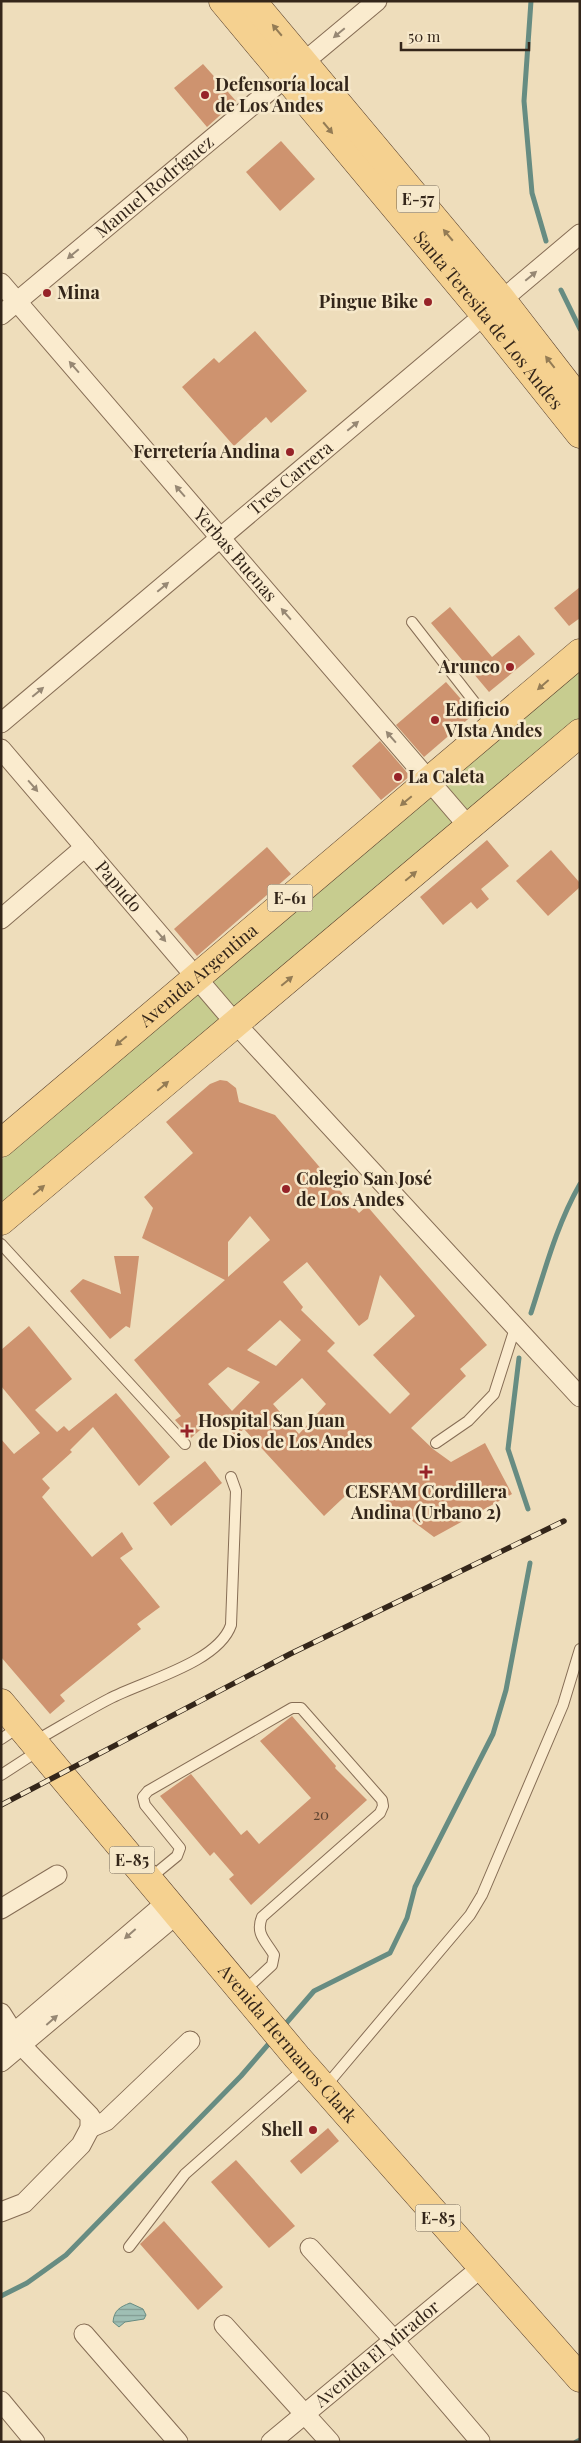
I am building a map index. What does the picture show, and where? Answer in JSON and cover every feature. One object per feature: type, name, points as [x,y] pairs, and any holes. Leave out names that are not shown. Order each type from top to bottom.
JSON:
[{"type":"main road","name":"Santa Teresita de Los Andes","points":[[223,1],[295,70],[493,307],[580,401]]},
{"type":"main road","name":"Santa Teresita de Los Andes","points":[[252,1],[295,70]]},
{"type":"main road","name":"Santa Teresita de Los Andes","points":[[493,307],[580,434]]},
{"type":"main road","name":"Avenida Argentina","points":[[1,1143],[430,782],[580,653]]},
{"type":"main road","points":[[1,1221],[580,733]]},
{"type":"main road","name":"Avenida Hermanos Clark","points":[[1,1703],[24,1739],[148,1880],[301,2062],[580,2378]]},
{"type":"street","name":"Manuel Rodríguez","points":[[1,315],[377,1]]},
{"type":"street","name":"Tres Carrera","points":[[1,723],[580,234]]},
{"type":"street","name":"Yerbas Buenas","points":[[1,283],[469,827]]},
{"type":"street","name":"Papudo","points":[[1,749],[236,1024],[580,1397]]},
{"type":"street","points":[[1,919],[85,847]]},
{"type":"street","points":[[1,1909],[56,1875]]},
{"type":"street","points":[[1,2062],[12,2041],[172,1908]]},
{"type":"street","points":[[1,2013],[12,2041],[90,2116],[90,2128],[81,2145],[24,2203],[1,2212]]},
{"type":"street","points":[[90,2128],[106,2121],[190,2041]]},
{"type":"street","points":[[310,2248],[394,2340],[480,2441]]},
{"type":"street","name":"Avenida El Mirador","points":[[271,2442],[482,2267]]},
{"type":"street","points":[[224,2325],[330,2442]]},
{"type":"street","points":[[84,2334],[178,2442]]},
{"type":"street","points":[[1,2401],[35,2442]]},
{"type":"lane","points":[[412,622],[493,727]]},
{"type":"lane","points":[[1,1244],[184,1444]]},
{"type":"lane","points":[[436,1443],[468,1421],[494,1394],[515,1328]]},
{"type":"lane","points":[[1,1775],[24,1739],[202,1657],[219,1646],[228,1636],[231,1625],[236,1492],[231,1477]]},
{"type":"lane","points":[[324,2088],[470,1915],[482,1895],[563,1705],[580,1649]]},
{"type":"lane","points":[[148,1880],[177,1856],[180,1848],[145,1805],[143,1797],[148,1791],[292,1708],[301,1708],[382,1800],[383,1806],[380,1813],[262,1917],[258,1925],[260,1934],[274,1955],[272,1965],[242,1993]]},
{"type":"lane","points":[[129,2248],[185,2174],[301,2062]]},
{"type":"green space","points":[[580,661],[580,719],[1,1218],[1,1160]]},
{"type":"water","points":[[130,2303],[143,2309],[146,2315],[144,2319],[125,2322],[119,2327],[113,2322],[116,2312]]},
{"type":"building","name":"Defensoría local de Los Andes","points":[[203,64],[236,101],[207,127],[174,88]]},
{"type":"building","points":[[281,141],[315,179],[280,211],[246,172]]},
{"type":"building","points":[[255,331],[307,391],[271,423],[266,417],[234,446],[182,387],[214,358],[219,363]]},
{"type":"building","points":[[580,587],[580,618],[569,626],[554,608]]},
{"type":"building","points":[[450,607],[492,657],[519,635],[535,654],[489,692],[431,623]]},
{"type":"building","name":"Edificio VIsta Andes","points":[[446,682],[474,714],[424,757],[396,725]]},
{"type":"building","points":[[380,741],[410,776],[381,800],[352,766]]},
{"type":"building","points":[[487,840],[509,866],[481,889],[489,899],[477,909],[471,902],[443,925],[420,897]]},
{"type":"building","points":[[267,847],[291,874],[197,956],[174,929]]},
{"type":"building","points":[[551,850],[580,883],[580,887],[548,916],[516,881]]},
{"type":"building","points":[[220,1080],[227,1081],[236,1088],[239,1102],[275,1115],[359,1213],[367,1206],[487,1345],[460,1369],[466,1376],[411,1428],[433,1449],[451,1462],[485,1443],[512,1494],[434,1537],[360,1482],[324,1516],[244,1429],[235,1436],[217,1415],[191,1438],[175,1420],[181,1416],[134,1360],[225,1280],[142,1238],[153,1208],[144,1197],[193,1153],[166,1122],[210,1084]],"holes":[[[250,1216],[270,1240],[228,1277],[228,1242]],[[307,1262],[359,1326],[368,1319],[380,1275],[415,1316],[373,1355],[410,1394],[390,1414],[327,1351],[335,1343],[301,1310],[303,1307],[283,1282]],[[280,1320],[301,1340],[276,1366],[247,1350]],[[228,1367],[260,1382],[232,1411],[208,1384]],[[302,1378],[326,1404],[299,1434],[273,1404]]]},
{"type":"building","points":[[114,1256],[139,1256],[130,1328],[126,1326],[110,1339],[70,1291],[83,1279],[121,1294]]},
{"type":"building","points":[[29,1326],[72,1379],[35,1410],[57,1432],[64,1426],[69,1431],[116,1393],[170,1457],[139,1486],[93,1427],[70,1450],[72,1452],[42,1479],[50,1488],[42,1497],[92,1557],[122,1532],[133,1549],[120,1558],[160,1607],[137,1624],[141,1629],[60,1695],[65,1701],[50,1714],[1,1657],[1,1439],[14,1454],[40,1433],[1,1386],[1,1350]]},
{"type":"building","points":[[205,1461],[222,1483],[171,1526],[153,1503]]},
{"type":"building","points":[[292,1716],[336,1766],[335,1768],[367,1800],[251,1905],[229,1879],[234,1875],[214,1852],[210,1856],[160,1796],[191,1774],[241,1835],[247,1830],[259,1844],[311,1798],[260,1741]]},
{"type":"building","points":[[328,2128],[339,2141],[301,2174],[290,2161]]},
{"type":"building","points":[[236,2160],[295,2226],[269,2248],[211,2182]]},
{"type":"building","points":[[164,2221],[223,2287],[198,2310],[140,2244]]},
{"type":"waterway","points":[[531,1],[524,101],[532,193],[546,241]]},
{"type":"waterway","points":[[561,290],[580,329]]},
{"type":"waterway","points":[[531,1313],[558,1231],[580,1184]]},
{"type":"waterway","points":[[519,1358],[508,1449],[528,1509]]},
{"type":"waterway","points":[[282,2028],[314,1991],[390,1953],[407,1918],[415,1887],[493,1734],[506,1690],[530,1563]]},
{"type":"waterway","points":[[1,2296],[27,2283],[66,2255],[241,2076],[272,2040]]},
{"type":"waterway","points":[[576,2442],[580,2440]]},
{"type":"railway","points":[[1,1805],[290,1654],[564,1521]]},
{"type":"place","name":"Defensoría local de Los Andes","points":[[205,95]]},
{"type":"place","name":"Mina","points":[[47,293]]},
{"type":"place","name":"Pingue Bike","points":[[428,302]]},
{"type":"place","name":"Ferretería Andina","points":[[290,452]]},
{"type":"place","name":"Arunco","points":[[510,667]]},
{"type":"place","name":"Edificio VIsta Andes","points":[[435,720]]},
{"type":"place","name":"La Caleta","points":[[398,777]]},
{"type":"place","name":"Colegio San José de Los Andes","points":[[286,1189]]},
{"type":"place","name":"Hospital San Juan de Dios de Los Andes","points":[[187,1431]]},
{"type":"place","name":"CESFAM Cordillera Andina (Urbano 2)","points":[[426,1472]]},
{"type":"place","name":"Shell","points":[[313,2130]]}]
